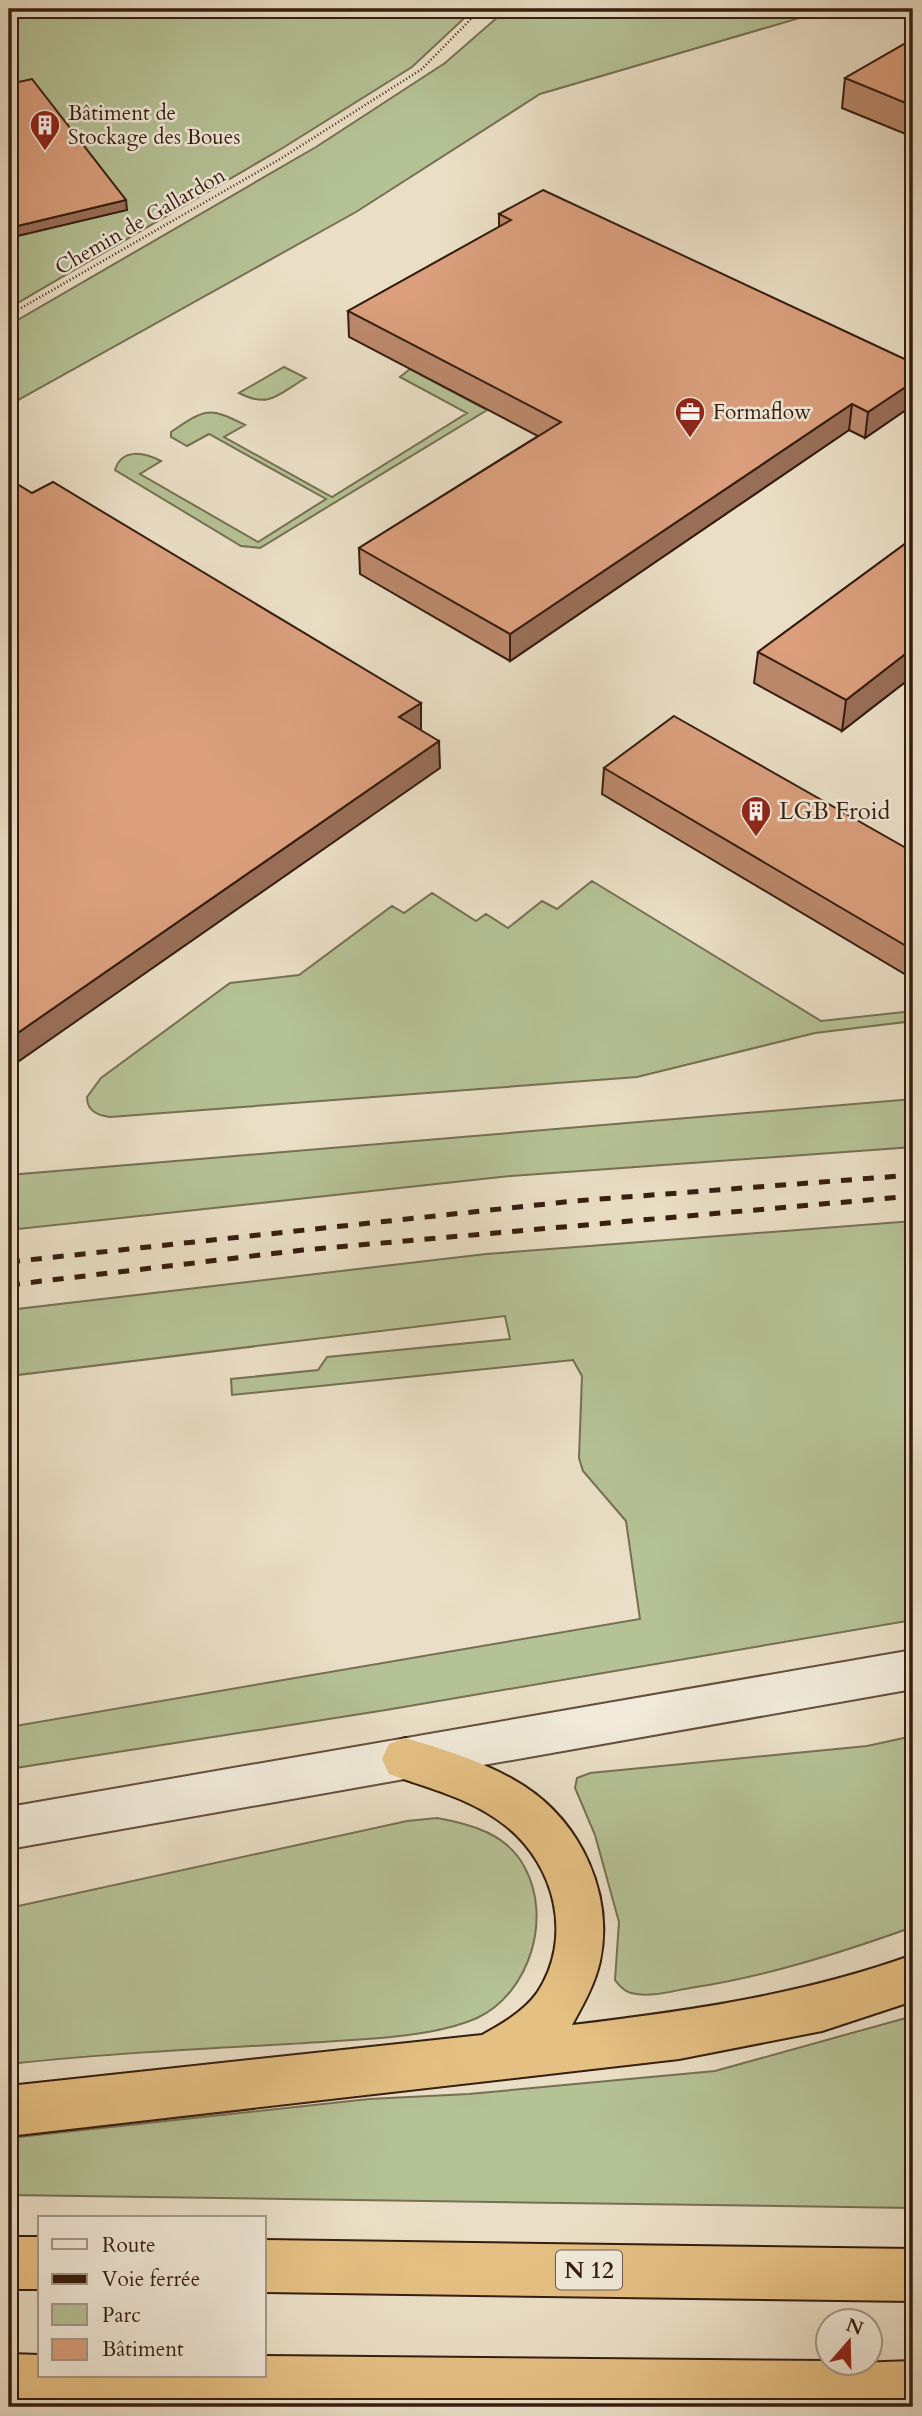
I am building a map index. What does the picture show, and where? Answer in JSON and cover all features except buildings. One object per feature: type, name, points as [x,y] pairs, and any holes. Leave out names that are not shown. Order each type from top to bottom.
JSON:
[{"type":"highway","points":[[405,1759],[482,1785],[516,1806],[539,1825],[564,1860],[578,1892],[581,1931],[573,1972],[554,2009],[522,2040],[484,2059]]},
{"type":"highway","points":[[9,2111],[684,2035],[799,2014],[879,1992],[913,1978]]},
{"type":"highway","points":[[9,2263],[38,2263]]},
{"type":"highway","name":"N 12","points":[[266,2266],[913,2274]]},
{"type":"highway","points":[[9,2381],[913,2388]]},
{"type":"street","points":[[9,1828],[913,1669]]},
{"type":"path","name":"Chemin de Gallardon","points":[[9,315],[280,159],[422,69],[471,19],[491,9]]},
{"type":"green space","points":[[9,9],[474,9],[412,67],[281,149],[9,308],[9,238],[126,210],[9,95]]},
{"type":"green space","points":[[507,9],[830,9],[540,94],[356,212],[9,405],[9,325],[316,147],[445,63]]},
{"type":"green space","points":[[284,367],[306,378],[274,398],[266,400],[239,393]]},
{"type":"green space","points":[[410,369],[487,410],[260,548],[241,546],[115,470],[118,463],[128,455],[141,454],[161,461],[140,474],[258,542],[326,499],[209,434],[187,446],[171,437],[171,432],[200,415],[223,415],[245,425],[224,437],[332,497],[467,413],[400,377]]},
{"type":"green space","points":[[592,881],[821,1021],[913,1011],[913,1021],[815,1033],[637,1077],[110,1117],[97,1113],[89,1106],[87,1097],[101,1078],[230,983],[299,975],[392,906],[404,913],[432,893],[476,921],[486,914],[508,928],[542,901],[557,909]]},
{"type":"green space","points":[[913,1099],[913,1147],[511,1176],[9,1230],[9,1175]]},
{"type":"green space","points":[[913,1221],[913,1620],[386,1710],[9,1769],[9,1727],[640,1619],[626,1521],[583,1471],[579,1458],[582,1376],[573,1360],[232,1395],[231,1379],[318,1370],[327,1357],[510,1339],[505,1316],[9,1376],[9,1310],[486,1254]]},
{"type":"green space","points":[[913,1736],[913,1927],[831,1955],[719,1983],[646,1995],[624,1990],[615,1980],[619,1922],[595,1835],[575,1788],[577,1778],[590,1773],[867,1746]]},
{"type":"green space","points":[[437,1818],[475,1827],[499,1839],[518,1856],[533,1888],[536,1931],[523,1973],[511,1991],[477,2018],[435,2031],[385,2038],[149,2052],[9,2064],[9,1908],[407,1821]]},
{"type":"green space","points":[[913,2016],[913,2208],[9,2195],[9,2138],[369,2099],[469,2094],[715,2071]]},
{"type":"railway","points":[[9,1262],[574,1201],[913,1175]]},
{"type":"railway","points":[[9,1285],[303,1250],[913,1196]]},
{"type":"place","name":"Bâtiment de Stockage des Boues","points":[[45,152]]},
{"type":"place","name":"Formaflow","points":[[690,439]]},
{"type":"place","name":"LGB Froid","points":[[756,838]]}]
